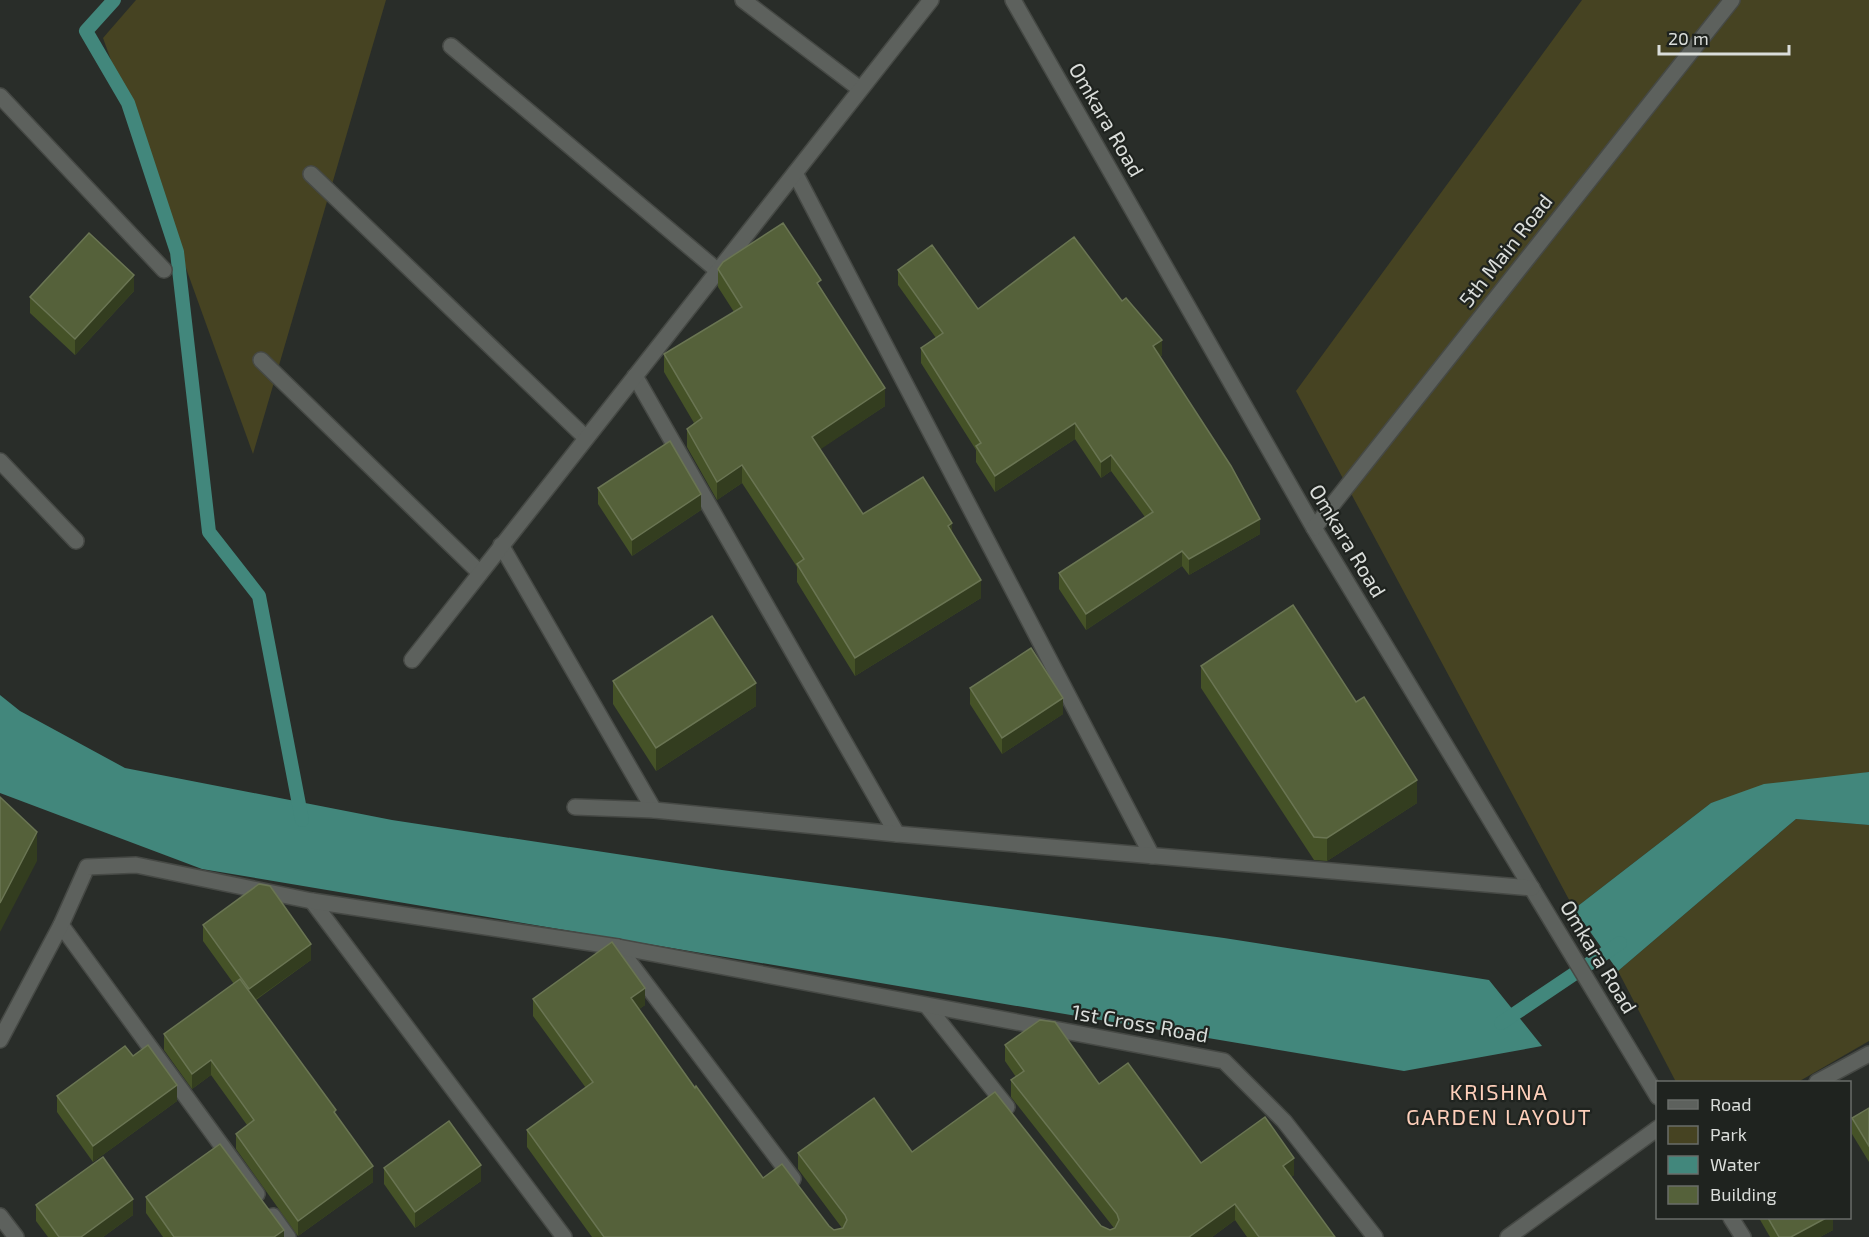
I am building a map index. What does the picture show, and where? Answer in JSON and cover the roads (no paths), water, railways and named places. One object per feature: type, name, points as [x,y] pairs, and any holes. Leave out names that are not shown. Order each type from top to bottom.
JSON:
[{"type":"street","points":[[743,0],[860,90]]},
{"type":"street","points":[[412,660],[931,0]]},
{"type":"street","name":"Omkara Road","points":[[1013,0],[1314,528],[1656,1094]]},
{"type":"street","name":"5th Main Road","points":[[1314,528],[1732,0]]},
{"type":"street","points":[[451,46],[718,271]]},
{"type":"street","points":[[0,96],[164,270]]},
{"type":"street","points":[[795,172],[1152,856]]},
{"type":"street","points":[[311,174],[586,438]]},
{"type":"street","points":[[261,360],[480,573]]},
{"type":"street","points":[[635,376],[897,834]]},
{"type":"street","points":[[0,461],[76,541]]},
{"type":"street","points":[[501,545],[654,810]]},
{"type":"street","points":[[575,807],[654,810],[897,834],[1532,888]]},
{"type":"street","name":"1st Cross Road","points":[[61,925],[87,867],[136,865],[312,901],[618,947],[1224,1060],[1284,1121],[1375,1237]]},
{"type":"street","points":[[312,901],[564,1237]]},
{"type":"street","points":[[0,1040],[61,925],[288,1237]]},
{"type":"street","points":[[618,947],[802,1190]]},
{"type":"street","points":[[927,1006],[1014,1117]]},
{"type":"street","points":[[1821,1081],[1869,1054]]},
{"type":"street","points":[[1508,1237],[1656,1129]]},
{"type":"street","points":[[0,1216],[16,1237]]},
{"type":"street","points":[[1732,1219],[1743,1237]]},
{"type":"water","points":[[0,695],[20,711],[125,768],[392,820],[722,870],[1224,938],[1489,980],[1542,1046],[1404,1071],[202,869],[0,793]]},
{"type":"water","points":[[1869,772],[1869,825],[1796,819],[1618,971],[1574,909],[1711,803],[1764,784]]},
{"type":"waterway","points":[[114,0],[86,31],[128,103],[177,252],[209,532],[259,596],[302,820]]},
{"type":"waterway","points":[[1501,1023],[1620,943]]},
{"type":"district","name":"KRISHNA GARDEN LAYOUT","points":[[1499,1104]]}]
